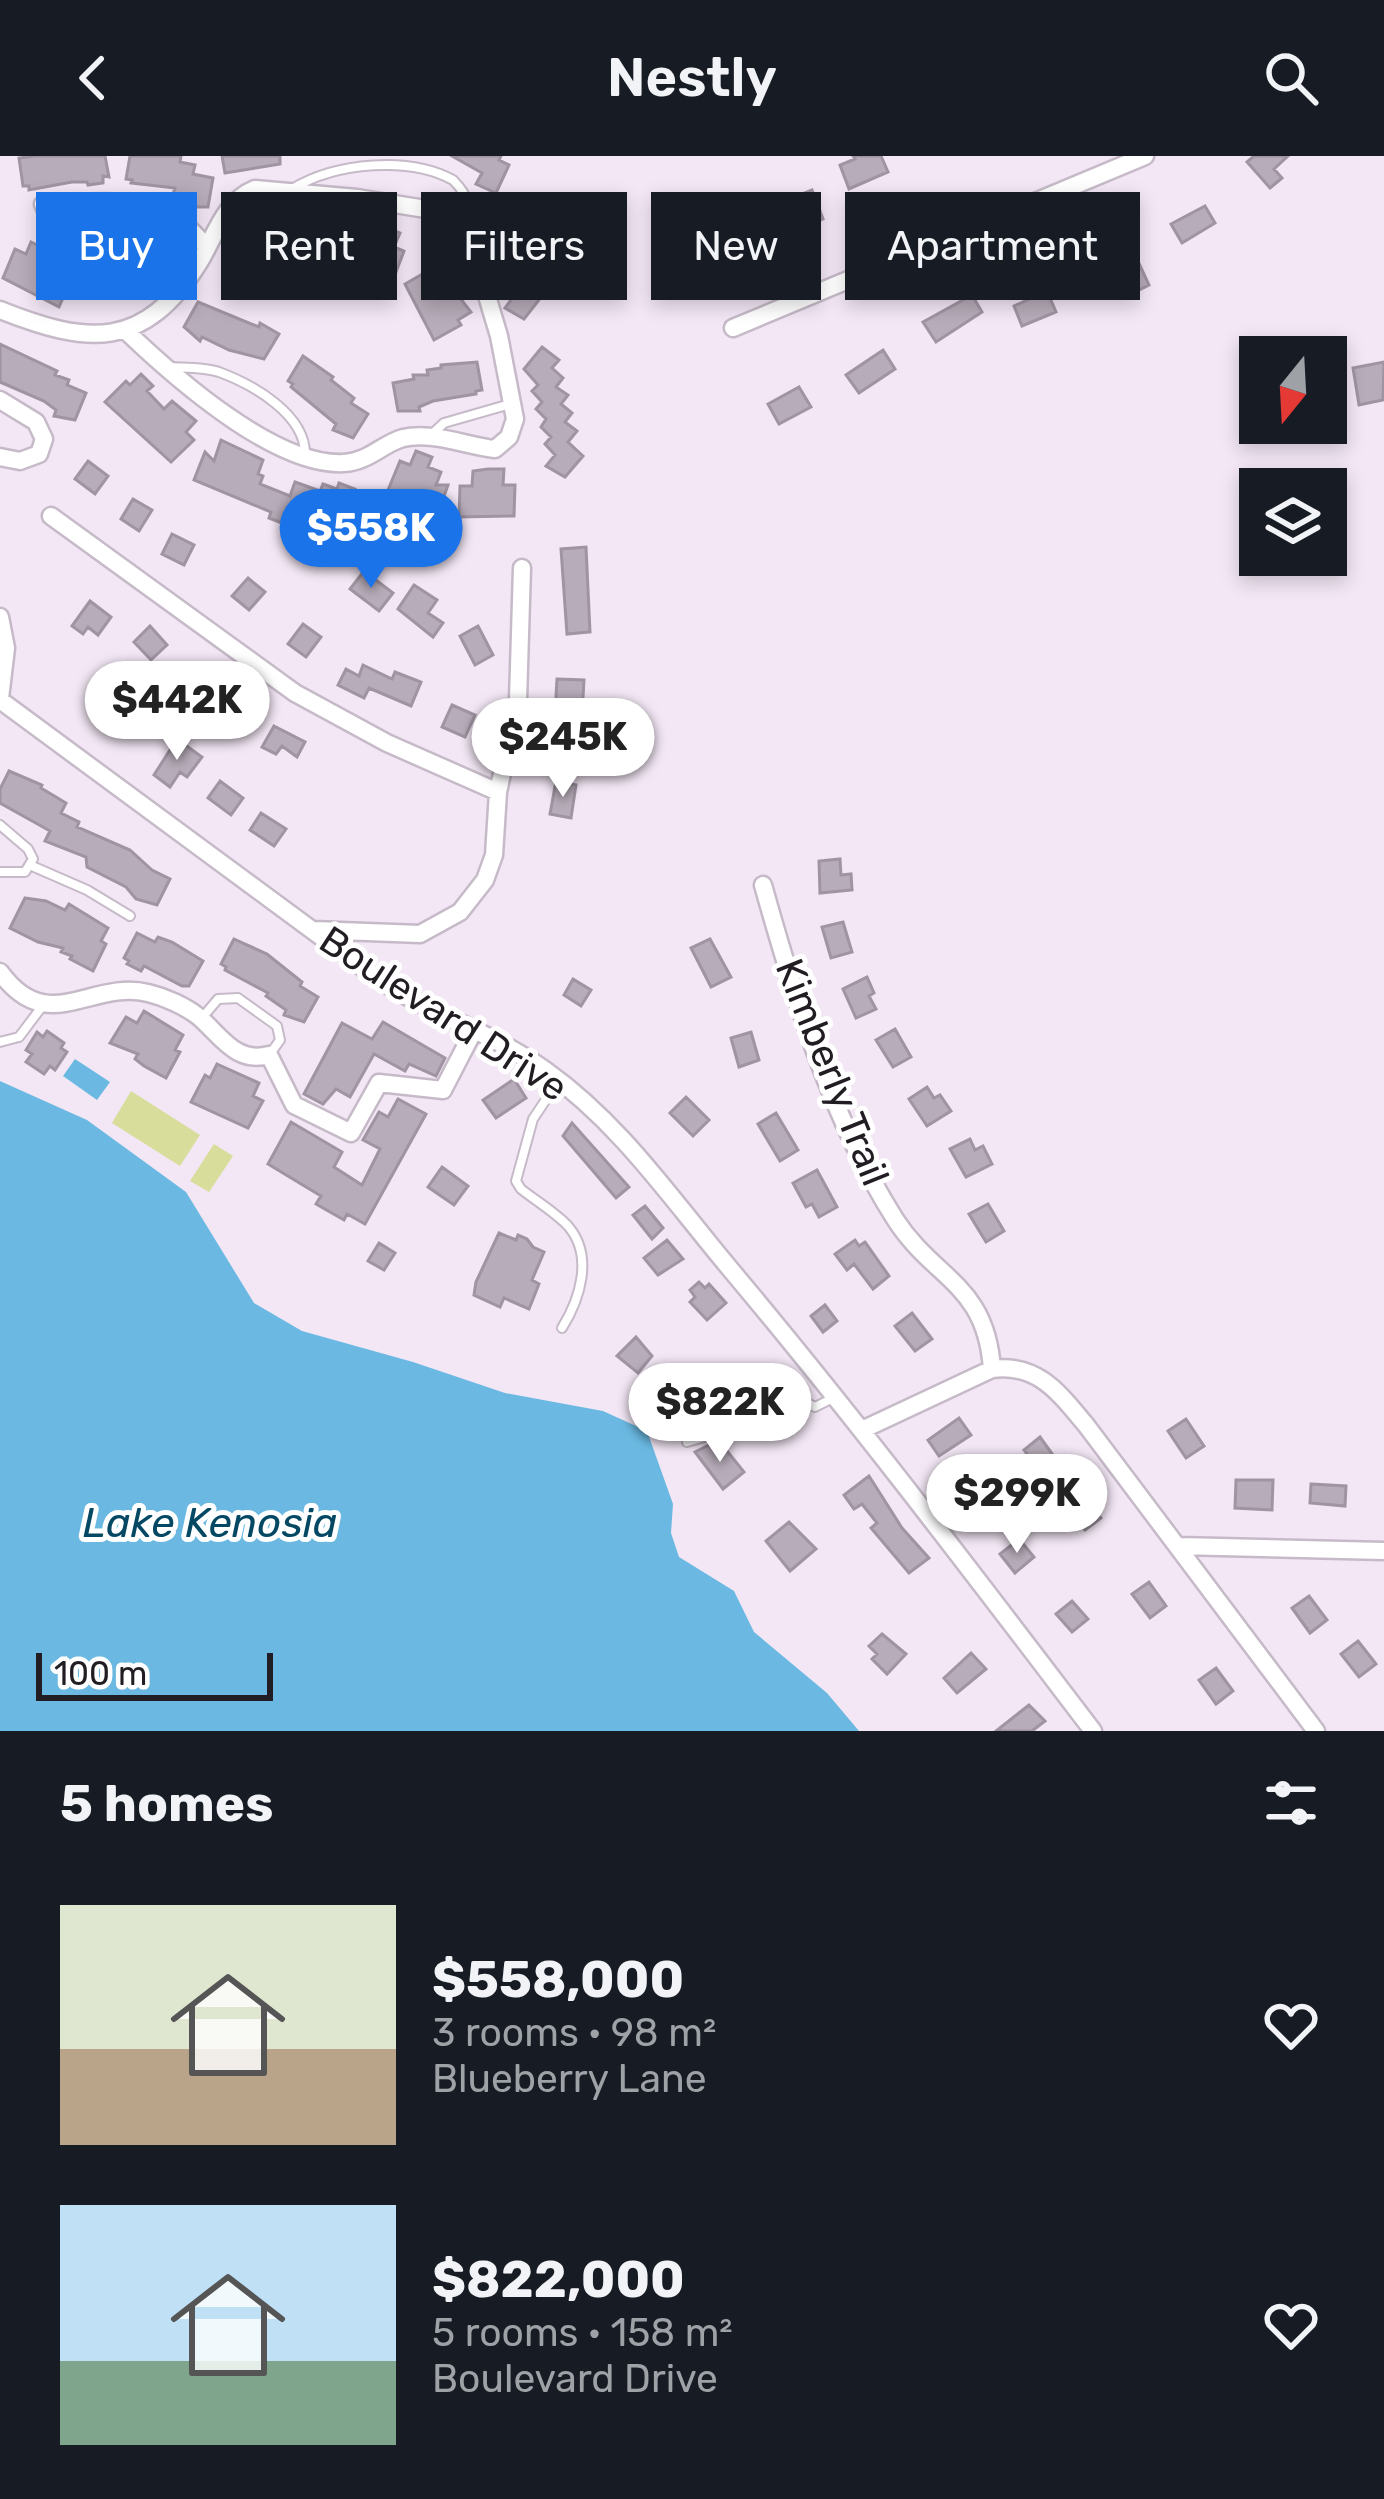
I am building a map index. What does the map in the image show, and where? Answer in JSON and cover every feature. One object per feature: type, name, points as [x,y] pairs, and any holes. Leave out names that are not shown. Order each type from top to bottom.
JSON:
[{"type":"street","points":[[734,328],[1145,156]]},
{"type":"street","points":[[250,192],[287,192]]},
{"type":"street","points":[[0,310],[53,331],[83,336],[126,331],[168,301],[221,220]]},
{"type":"street","points":[[197,237],[207,247]]},
{"type":"street","points":[[126,331],[238,424],[305,457],[344,464],[374,456],[402,439],[429,437],[495,449],[509,437],[515,419],[488,300]]},
{"type":"street","points":[[0,400],[36,422],[44,439],[39,454],[20,461],[0,457]]},
{"type":"street","points":[[51,516],[295,693],[405,752],[498,792]]},
{"type":"street","points":[[313,929],[420,934],[447,922],[468,904],[491,869],[498,792],[520,683],[522,568]]},
{"type":"street","points":[[0,617],[5,648],[0,699]]},
{"type":"street","name":"Boulevard Drive","points":[[0,699],[407,999],[519,1055],[558,1081],[646,1162],[864,1429],[1093,1731]]},
{"type":"street","name":"Kimberly Trail","points":[[763,885],[789,976],[856,1144],[896,1220],[962,1288],[978,1312],[985,1325],[992,1369]]},
{"type":"street","points":[[2,978],[23,996],[44,1004],[66,1004],[128,990],[176,1004],[242,1055],[269,1055],[294,1105],[351,1133],[379,1084],[443,1090],[472,1032]]},
{"type":"street","points":[[864,1429],[992,1369],[1027,1371],[1054,1387],[1316,1731]]},
{"type":"street","points":[[1179,1546],[1384,1551]]},
{"type":"lane","points":[[287,192],[314,176],[368,159],[409,158],[442,170],[465,192]]},
{"type":"lane","points":[[163,366],[216,371],[257,391],[299,425],[305,457]]},
{"type":"lane","points":[[429,437],[444,423],[512,403]]},
{"type":"lane","points":[[0,825],[28,849],[32,866]]},
{"type":"lane","points":[[0,872],[21,874],[32,866]]},
{"type":"lane","points":[[32,866],[87,890],[130,916]]},
{"type":"lane","points":[[201,1019],[218,999],[238,998],[277,1026],[280,1040],[269,1055]]},
{"type":"lane","points":[[0,1042],[19,1037],[44,1004]]},
{"type":"lane","points":[[558,1081],[533,1120],[516,1181],[520,1190],[570,1228],[577,1245],[582,1266],[580,1298],[562,1328]]},
{"type":"lane","points":[[687,1442],[738,1427],[778,1390],[815,1407],[836,1396]]},
{"type":"green space","points":[[131,1091],[200,1135],[180,1166],[112,1123]]},
{"type":"green space","points":[[214,1144],[233,1156],[209,1192],[190,1181]]},
{"type":"water","points":[[75,1059],[110,1082],[97,1100],[63,1076]]},
{"type":"water","name":"Lake Kenosia","points":[[0,1081],[87,1120],[186,1192],[254,1303],[302,1331],[505,1393],[603,1411],[647,1431],[673,1504],[671,1533],[679,1557],[734,1591],[754,1632],[827,1693],[859,1731],[0,1731]]},
{"type":"building","points":[[105,156],[109,177],[103,176],[103,183],[72,182],[29,190],[23,186],[19,158]]},
{"type":"building","points":[[130,156],[181,156],[180,162],[195,165],[193,174],[213,178],[208,207],[197,207],[197,192],[174,192],[175,188],[126,179]]},
{"type":"building","points":[[222,156],[280,156],[280,164],[225,173]]},
{"type":"building","points":[[452,156],[501,156],[499,160],[509,165],[496,192],[476,184],[482,173]]},
{"type":"building","points":[[853,156],[881,156],[888,172],[849,189],[840,165],[855,159]]},
{"type":"building","points":[[1254,156],[1288,156],[1274,169],[1282,178],[1270,188],[1247,162]]},
{"type":"building","points":[[1205,206],[1215,223],[1182,243],[1171,224]]},
{"type":"building","points":[[31,242],[36,244],[36,295],[3,278],[15,249],[26,254]]},
{"type":"building","points":[[1140,266],[1149,285],[1140,290]]},
{"type":"building","points":[[421,275],[421,300],[462,300],[471,312],[458,320],[461,325],[434,340],[405,284]]},
{"type":"building","points":[[511,300],[539,300],[524,319],[505,308]]},
{"type":"building","points":[[963,300],[975,300],[982,312],[936,342],[923,322]]},
{"type":"building","points":[[1027,300],[1051,300],[1056,312],[1022,326],[1014,306]]},
{"type":"building","points":[[198,302],[279,334],[264,359],[202,337],[200,341],[184,327]]},
{"type":"building","points":[[0,344],[57,371],[55,375],[69,380],[67,385],[86,393],[75,420],[54,416],[56,410],[44,401],[0,382]]},
{"type":"building","points":[[542,347],[559,360],[552,368],[563,378],[556,387],[568,395],[561,404],[572,413],[565,422],[577,431],[568,442],[583,456],[565,477],[546,466],[555,455],[545,444],[551,437],[541,427],[546,419],[536,409],[542,402],[532,391],[538,385],[524,369]]},
{"type":"building","points":[[883,350],[895,369],[859,393],[846,375]]},
{"type":"building","points":[[303,356],[333,377],[354,398],[351,403],[368,414],[353,438],[333,430],[336,424],[291,387],[288,381]]},
{"type":"building","points":[[477,362],[482,390],[476,394],[433,401],[419,407],[420,411],[398,411],[393,383],[428,375],[427,370],[441,365]]},
{"type":"building","points":[[1384,362],[1383,400],[1359,405],[1353,368]]},
{"type":"building","points":[[141,374],[153,386],[147,391],[164,409],[172,401],[196,421],[186,432],[194,440],[171,462],[105,402],[126,381],[130,385]]},
{"type":"building","points":[[799,387],[811,407],[779,424],[768,404]]},
{"type":"building","points":[[221,440],[263,460],[260,484],[290,496],[295,482],[320,491],[323,484],[337,489],[339,483],[355,489],[349,503],[360,507],[349,536],[307,524],[295,528],[269,518],[271,512],[194,480],[205,452],[214,461]]},
{"type":"building","points":[[416,451],[432,457],[428,467],[441,472],[436,485],[448,485],[437,516],[411,506],[414,499],[388,490],[400,461],[410,465]]},
{"type":"building","points":[[88,461],[108,476],[95,494],[75,479]]},
{"type":"building","points":[[504,469],[503,485],[515,485],[514,516],[459,517],[460,486],[472,486],[473,471]]},
{"type":"building","points":[[133,499],[152,510],[139,531],[121,519]]},
{"type":"building","points":[[172,534],[194,545],[184,565],[162,554]]},
{"type":"building","points":[[586,547],[590,632],[567,634],[561,549]]},
{"type":"building","points":[[364,571],[393,593],[379,611],[350,589]]},
{"type":"building","points":[[248,578],[265,592],[249,610],[232,596]]},
{"type":"building","points":[[414,585],[437,600],[428,613],[443,623],[433,637],[398,609]]},
{"type":"building","points":[[90,601],[111,617],[98,635],[88,627],[83,634],[72,626]]},
{"type":"building","points":[[303,624],[321,637],[306,657],[288,644]]},
{"type":"building","points":[[150,626],[167,645],[151,660],[134,642]]},
{"type":"building","points":[[478,626],[493,655],[475,665],[460,636]]},
{"type":"building","points":[[363,665],[392,679],[395,672],[421,682],[411,706],[369,688],[364,698],[338,685],[346,669],[359,676]]},
{"type":"building","points":[[557,679],[584,680],[582,715],[576,715],[575,733],[554,732]]},
{"type":"building","points":[[227,692],[247,706],[234,725],[214,710]]},
{"type":"building","points":[[452,705],[475,715],[465,737],[442,727]]},
{"type":"building","points":[[274,726],[305,742],[297,757],[282,746],[276,754],[262,747]]},
{"type":"building","points":[[177,739],[202,757],[187,777],[180,772],[170,787],[154,775]]},
{"type":"building","points":[[9,771],[42,785],[66,803],[61,813],[79,822],[77,827],[130,850],[170,879],[157,905],[136,899],[126,887],[87,867],[86,857],[45,841],[50,831],[0,803],[0,789]]},
{"type":"building","points":[[220,781],[243,798],[231,815],[208,798]]},
{"type":"building","points":[[556,781],[576,785],[571,818],[550,814]]},
{"type":"building","points":[[261,813],[286,829],[274,846],[250,830]]},
{"type":"building","points":[[840,859],[841,875],[851,874],[852,890],[820,893],[819,861]]},
{"type":"building","points":[[25,898],[65,910],[69,904],[108,928],[93,971],[70,959],[61,952],[63,948],[10,928]]},
{"type":"building","points":[[843,922],[852,952],[831,958],[822,927]]},
{"type":"building","points":[[137,933],[155,942],[158,937],[172,942],[203,961],[189,986],[144,966],[141,971],[127,964],[124,958]]},
{"type":"building","points":[[234,939],[267,954],[318,997],[304,1022],[284,1015],[286,1010],[268,993],[225,970],[221,964]]},
{"type":"building","points":[[710,939],[731,977],[711,987],[691,948]]},
{"type":"building","points":[[867,977],[876,1009],[856,1018],[843,989]]},
{"type":"building","points":[[573,979],[591,990],[581,1006],[564,995]]},
{"type":"building","points":[[144,1011],[183,1035],[166,1078],[135,1059],[138,1054],[110,1043],[126,1017],[137,1023]]},
{"type":"building","points":[[383,1022],[445,1058],[436,1076],[409,1064],[405,1071],[374,1054],[350,1097],[336,1089],[323,1104],[304,1094],[342,1023],[372,1039]]},
{"type":"building","points":[[895,1029],[911,1057],[893,1067],[876,1040]]},
{"type":"building","points":[[47,1031],[64,1043],[61,1048],[67,1052],[55,1070],[50,1066],[44,1074],[26,1062],[32,1054],[26,1050],[37,1032],[43,1037]]},
{"type":"building","points":[[751,1032],[759,1060],[739,1067],[731,1038]]},
{"type":"building","points":[[217,1064],[259,1083],[253,1096],[263,1101],[248,1128],[191,1102],[205,1075],[210,1078]]},
{"type":"building","points":[[514,1079],[526,1098],[496,1118],[483,1100]]},
{"type":"building","points":[[927,1087],[951,1111],[927,1126],[909,1099]]},
{"type":"building","points":[[686,1097],[709,1120],[693,1136],[670,1113]]},
{"type":"building","points":[[398,1099],[426,1114],[365,1224],[347,1214],[344,1220],[316,1204],[321,1196],[268,1164],[291,1122],[342,1152],[334,1167],[362,1185],[380,1149],[363,1140],[379,1112],[388,1117]]},
{"type":"building","points":[[776,1113],[798,1150],[780,1161],[758,1124]]},
{"type":"building","points":[[572,1123],[629,1187],[616,1198],[563,1136]]},
{"type":"building","points":[[970,1139],[975,1150],[983,1146],[992,1164],[966,1177],[950,1149]]},
{"type":"building","points":[[442,1167],[468,1186],[454,1205],[428,1187]]},
{"type":"building","points":[[817,1170],[837,1207],[819,1217],[812,1204],[806,1207],[793,1183]]},
{"type":"building","points":[[988,1204],[1004,1231],[986,1242],[969,1214]]},
{"type":"building","points":[[645,1206],[663,1228],[652,1239],[633,1215]]},
{"type":"building","points":[[499,1233],[516,1240],[518,1235],[544,1252],[532,1280],[539,1284],[529,1309],[504,1298],[500,1307],[474,1295]]},
{"type":"building","points":[[667,1240],[683,1259],[658,1275],[644,1258]]},
{"type":"building","points":[[855,1240],[859,1246],[865,1242],[889,1276],[873,1289],[854,1264],[847,1270],[835,1254]]},
{"type":"building","points":[[379,1243],[395,1253],[384,1270],[368,1261]]},
{"type":"building","points":[[699,1282],[705,1288],[709,1284],[726,1303],[707,1320],[690,1302],[695,1297],[690,1290]]},
{"type":"building","points":[[825,1305],[837,1321],[823,1332],[811,1316]]},
{"type":"building","points":[[912,1313],[932,1339],[915,1351],[895,1326]]},
{"type":"building","points":[[636,1337],[652,1356],[638,1373],[617,1356]]},
{"type":"building","points":[[698,1373],[712,1398],[687,1411],[683,1404],[677,1408],[667,1389]]},
{"type":"building","points":[[783,1406],[795,1420],[778,1433],[767,1419]]},
{"type":"building","points":[[959,1418],[971,1435],[939,1456],[928,1440]]},
{"type":"building","points":[[1186,1419],[1204,1446],[1186,1458],[1168,1431]]},
{"type":"building","points":[[1040,1437],[1058,1462],[1042,1474],[1024,1450]]},
{"type":"building","points":[[713,1443],[727,1451],[744,1472],[723,1489],[695,1452]]},
{"type":"building","points":[[869,1476],[902,1528],[929,1558],[909,1573],[871,1528],[877,1523],[862,1504],[854,1509],[844,1495]]},
{"type":"building","points":[[979,1476],[997,1502],[982,1513],[965,1486]]},
{"type":"building","points":[[1236,1480],[1273,1480],[1272,1510],[1235,1508]]},
{"type":"building","points":[[1311,1484],[1346,1486],[1345,1506],[1310,1503]]},
{"type":"building","points":[[1081,1492],[1101,1518],[1085,1530],[1065,1505]]},
{"type":"building","points":[[789,1522],[816,1549],[790,1571],[766,1541]]},
{"type":"building","points":[[1019,1539],[1034,1557],[1015,1573],[1000,1554]]},
{"type":"building","points":[[1149,1582],[1166,1606],[1150,1618],[1132,1594]]},
{"type":"building","points":[[1309,1596],[1327,1620],[1310,1633],[1292,1608]]},
{"type":"building","points":[[1072,1601],[1088,1619],[1072,1632],[1056,1614]]},
{"type":"building","points":[[882,1634],[906,1654],[887,1674],[872,1659],[877,1654],[869,1646]]},
{"type":"building","points":[[1358,1641],[1376,1664],[1359,1677],[1341,1654]]},
{"type":"building","points":[[971,1653],[986,1669],[957,1693],[944,1678]]},
{"type":"building","points":[[1216,1668],[1233,1691],[1216,1704],[1199,1680]]},
{"type":"building","points":[[1029,1705],[1045,1721],[1032,1731],[996,1731]]}]
